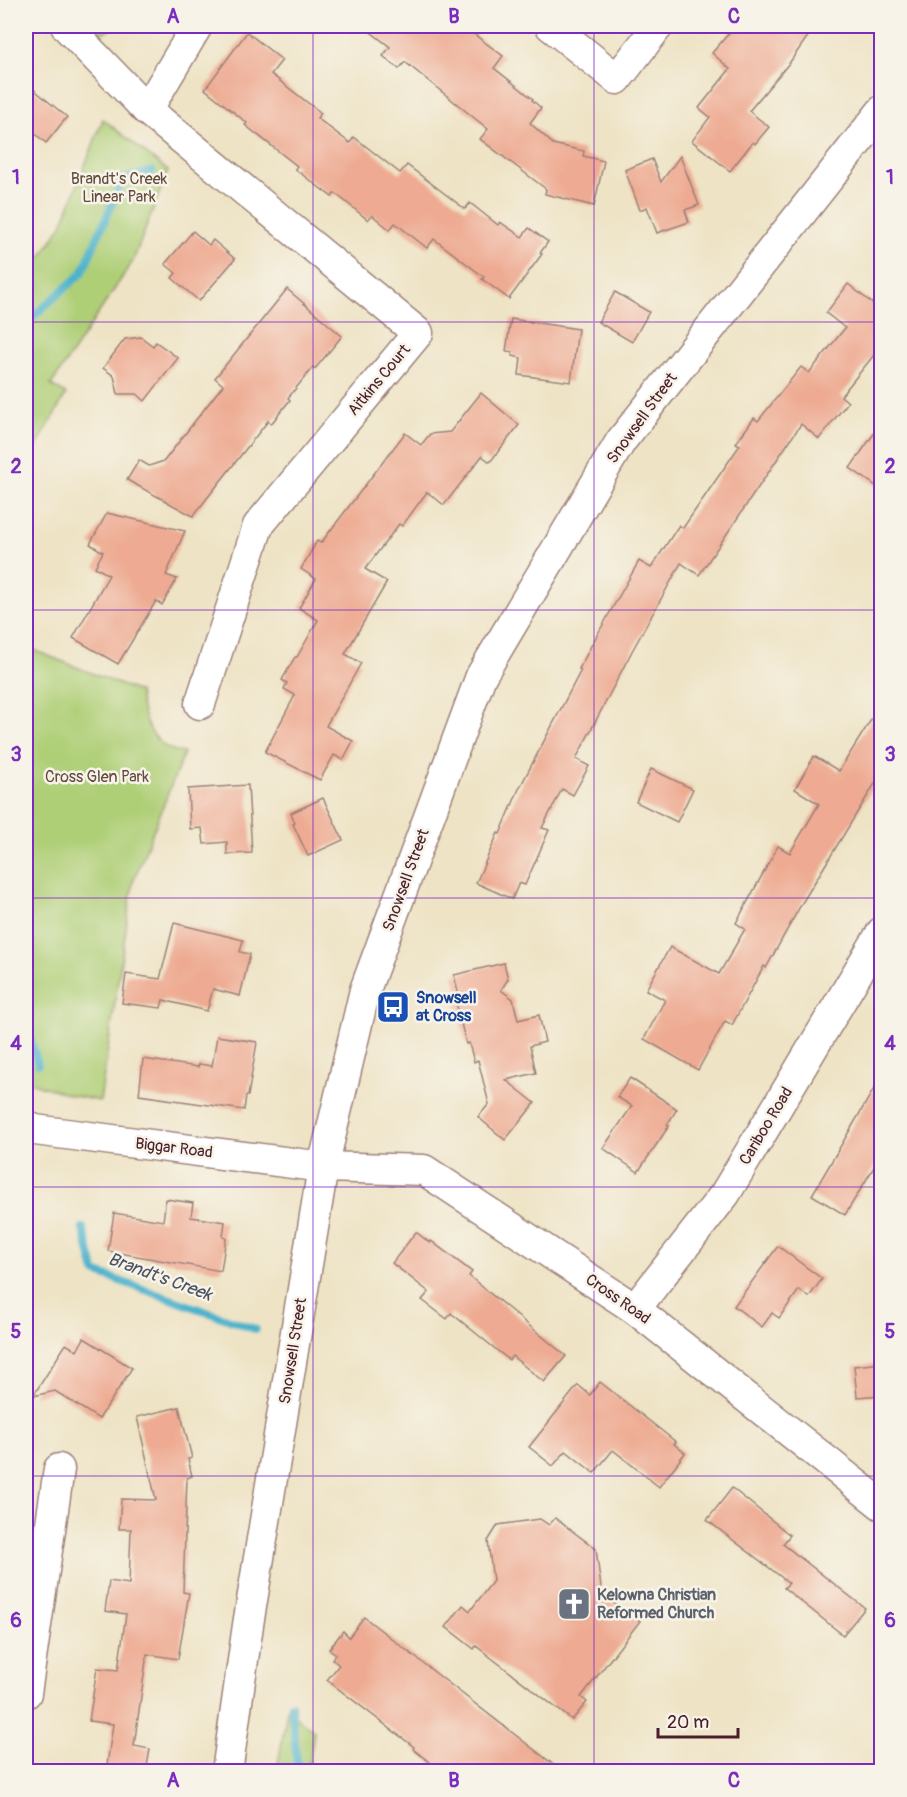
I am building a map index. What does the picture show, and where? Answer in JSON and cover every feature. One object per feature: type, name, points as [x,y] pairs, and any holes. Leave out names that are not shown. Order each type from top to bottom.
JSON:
[{"type":"street","points":[[66,26],[147,110],[197,26]]},
{"type":"street","points":[[551,26],[617,79],[658,26]]},
{"type":"street","name":"Aitkins Court","points":[[147,110],[418,333],[258,526],[200,704]]},
{"type":"street","name":"Snowsell Street","points":[[228,1772],[248,1625],[323,1167],[365,990],[481,676],[621,441],[882,111]]},
{"type":"street","name":"Cariboo Road","points":[[635,1310],[725,1194],[882,932]]},
{"type":"street","name":"Biggar Road","points":[[26,1126],[35,1130],[323,1167]]},
{"type":"street","name":"Cross Road","points":[[323,1167],[424,1170],[635,1310],[882,1505]]},
{"type":"street","points":[[26,1693],[28,1652],[59,1469]]},
{"type":"green space","points":[[82,26],[115,26],[98,33]]},
{"type":"green space","name":"Brandt's Creek Linear Park","points":[[103,119],[168,171],[133,261],[51,385],[66,394],[29,460],[26,495],[26,280],[62,225]]},
{"type":"green space","name":"Cross Glen Park","points":[[26,647],[139,692],[146,722],[151,731],[164,746],[184,753],[133,882],[100,1101],[70,1095],[26,1081]]},
{"type":"green space","points":[[287,1710],[314,1731],[308,1771],[277,1771]]},
{"type":"building","points":[[363,26],[463,26],[503,56],[494,68],[541,108],[530,123],[553,144],[584,151],[583,156],[604,161],[594,206],[545,194],[546,189],[480,139],[488,129],[405,62],[399,69],[383,56],[390,47]]},
{"type":"building","points":[[735,26],[815,26],[790,62],[749,111],[769,127],[755,144],[753,142],[730,171],[692,141],[710,117],[699,108],[730,69],[712,53]]},
{"type":"building","points":[[247,32],[282,60],[271,74],[321,113],[317,118],[350,143],[354,137],[400,173],[407,165],[465,209],[470,203],[498,225],[500,222],[522,237],[529,228],[548,242],[540,253],[542,254],[509,299],[434,239],[427,248],[395,223],[390,230],[372,215],[368,220],[335,193],[332,197],[295,169],[297,166],[245,125],[247,123],[205,89]]},
{"type":"building","points":[[26,83],[67,117],[46,143],[26,126]]},
{"type":"building","points":[[680,156],[699,205],[685,210],[689,222],[657,233],[647,207],[640,210],[625,170],[652,159],[661,182]]},
{"type":"building","points":[[193,231],[209,245],[213,240],[235,259],[199,301],[172,278],[176,273],[165,264]]},
{"type":"building","points":[[848,284],[882,311],[882,345],[841,396],[848,402],[819,439],[801,424],[699,575],[681,563],[576,759],[589,766],[573,795],[562,789],[542,828],[549,830],[525,885],[519,883],[512,899],[476,883],[518,791],[581,670],[579,669],[639,561],[651,568],[679,525],[683,528],[740,445],[736,443],[754,418],[758,421],[801,367],[809,373],[845,328],[826,313]]},
{"type":"building","points":[[287,289],[342,336],[315,369],[313,367],[271,424],[268,421],[193,516],[127,480],[139,460],[149,466],[164,461],[223,385],[215,378]]},
{"type":"building","points":[[615,292],[649,312],[632,342],[598,322]]},
{"type":"building","points":[[511,319],[578,329],[571,382],[519,375],[521,358],[512,356],[512,352],[506,351]]},
{"type":"building","points":[[141,337],[153,346],[156,342],[178,358],[145,401],[137,394],[118,394],[114,376],[103,368],[125,339]]},
{"type":"building","points":[[481,393],[519,425],[490,462],[482,456],[444,505],[427,492],[402,526],[399,524],[365,569],[387,582],[345,654],[361,663],[326,726],[353,741],[343,760],[334,755],[320,780],[265,752],[295,695],[284,689],[287,683],[282,680],[318,620],[299,608],[316,579],[301,569],[317,541],[321,543],[405,433],[421,445],[430,434],[450,432]]},
{"type":"building","points":[[882,422],[882,490],[850,468]]},
{"type":"building","points":[[107,513],[185,531],[166,575],[177,579],[162,605],[156,601],[118,664],[73,638],[109,575],[95,567],[103,552],[90,544]]},
{"type":"building","points":[[882,702],[882,772],[802,903],[766,968],[764,966],[732,1025],[725,1021],[698,1070],[644,1039],[665,1000],[646,990],[670,947],[719,974],[745,929],[736,923],[778,846],[790,853],[819,804],[795,789],[814,756],[839,771]]},
{"type":"building","points":[[651,769],[693,789],[677,822],[636,802]]},
{"type":"building","points":[[248,785],[252,853],[227,854],[227,842],[204,844],[202,828],[190,829],[188,789]]},
{"type":"building","points":[[323,798],[343,840],[308,856],[293,824],[295,823],[291,813]]},
{"type":"building","points":[[174,923],[243,940],[240,952],[250,954],[240,996],[213,989],[207,1011],[163,1000],[161,1008],[122,1003],[126,974],[160,979]]},
{"type":"building","points":[[504,963],[508,979],[501,990],[513,999],[518,1020],[539,1015],[545,1042],[530,1046],[536,1073],[506,1080],[535,1103],[505,1140],[478,1117],[489,1104],[478,1060],[474,1062],[469,1043],[466,1044],[455,998],[459,997],[454,975]]},
{"type":"building","points":[[217,1036],[257,1042],[244,1110],[139,1095],[143,1059],[198,1067],[199,1064],[212,1066]]},
{"type":"building","points":[[882,1075],[882,1154],[845,1215],[812,1195]]},
{"type":"building","points":[[630,1078],[677,1109],[667,1125],[669,1126],[638,1172],[603,1148],[632,1106],[617,1097]]},
{"type":"building","points":[[166,1199],[193,1203],[191,1217],[225,1222],[223,1237],[226,1238],[221,1271],[108,1251],[114,1213],[163,1221]]},
{"type":"building","points":[[416,1232],[472,1272],[469,1276],[566,1356],[544,1382],[512,1356],[509,1360],[451,1313],[447,1319],[422,1300],[429,1292],[392,1263]]},
{"type":"building","points":[[778,1246],[822,1279],[809,1297],[799,1290],[779,1318],[772,1313],[762,1327],[734,1306]]},
{"type":"building","points":[[84,1338],[132,1368],[99,1419],[55,1391],[33,1396],[66,1344],[77,1351]]},
{"type":"building","points":[[882,1363],[882,1395],[857,1397],[854,1366]]},
{"type":"building","points":[[600,1382],[676,1442],[674,1444],[685,1453],[659,1487],[613,1450],[594,1473],[566,1451],[553,1466],[529,1447],[578,1385],[590,1395]]},
{"type":"building","points":[[179,1407],[192,1458],[188,1459],[192,1476],[187,1478],[183,1592],[189,1593],[178,1659],[147,1654],[134,1746],[150,1749],[146,1772],[106,1772],[113,1724],[89,1721],[97,1668],[118,1670],[126,1614],[105,1611],[109,1581],[129,1584],[131,1529],[119,1529],[121,1499],[156,1500],[137,1417]]},
{"type":"building","points":[[732,1488],[790,1535],[783,1544],[865,1608],[843,1635],[784,1588],[789,1583],[707,1520]]},
{"type":"building","points":[[555,1518],[596,1549],[602,1595],[640,1621],[581,1697],[587,1702],[572,1720],[476,1646],[474,1649],[446,1627],[463,1605],[470,1611],[493,1581],[488,1541],[498,1525],[540,1519],[549,1525]]},
{"type":"building","points":[[364,1617],[563,1772],[442,1772],[413,1749],[414,1747],[327,1680],[339,1665],[332,1659],[336,1654],[329,1649],[343,1631],[349,1637]]},
{"type":"waterway","name":"Brandt's Creek","points":[[26,323],[82,273],[123,179],[152,171]]},
{"type":"waterway","name":"Brandt's Creek","points":[[26,1031],[38,1064]]},
{"type":"waterway","name":"Brandt's Creek","points":[[83,1228],[95,1272],[255,1329]]},
{"type":"waterway","name":"Brandt's Creek","points":[[291,1705],[298,1772]]},
{"type":"place","name":"Snowsell at Cross","points":[[393,1007]]},
{"type":"place","name":"Kelowna Christian Reformed Church","points":[[574,1604]]}]
